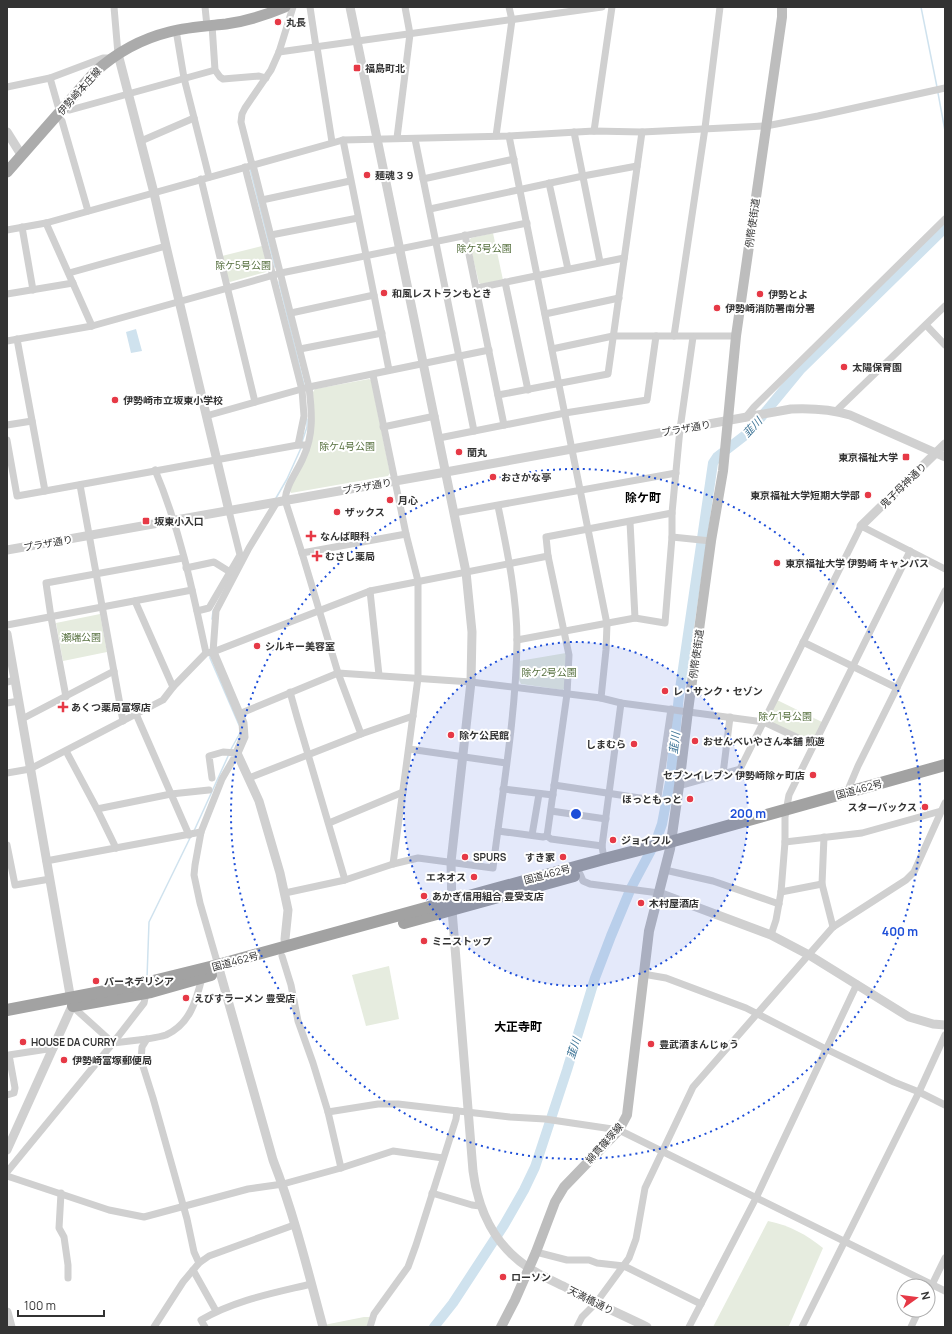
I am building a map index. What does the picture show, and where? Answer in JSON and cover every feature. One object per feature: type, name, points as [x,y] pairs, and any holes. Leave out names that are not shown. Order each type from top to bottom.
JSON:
[{"type":"highway","name":"国道462号","points":[[786,813],[847,792],[945,765]]},
{"type":"highway","name":"国道462号","points":[[7,1018],[137,985],[219,969],[452,905],[604,859],[670,846],[786,813],[945,774]]},
{"type":"highway","name":"国道462号","points":[[452,905],[580,874],[648,851]]},
{"type":"highway","name":"国道462号","points":[[7,1010],[146,993],[202,978],[219,969]]},
{"type":"main road","name":"伊勢崎本庄線","points":[[7,172],[95,72],[114,56],[143,40],[176,30],[255,18],[285,7]]},
{"type":"main road","name":"例幣使街道","points":[[659,893],[670,846],[711,541],[724,462],[736,336],[782,17],[782,7]]},
{"type":"main road","name":"綿貫篠塚線","points":[[501,1327],[515,1300],[536,1252],[555,1202],[564,1187],[618,1130],[627,1115],[649,931],[659,893]]},
{"type":"street","points":[[114,7],[114,56],[128,94],[141,141],[216,460],[240,555],[209,608],[197,611]]},
{"type":"street","points":[[205,7],[215,70],[223,79],[259,76],[266,78]]},
{"type":"street","points":[[209,652],[216,611],[249,548],[286,492],[304,456],[312,428],[309,387],[241,118],[245,108],[271,70],[279,52],[293,7]]},
{"type":"street","points":[[310,7],[332,142]]},
{"type":"street","name":"天満橋通り","points":[[350,7],[401,248],[466,572],[472,632],[472,682],[451,862],[452,905],[468,1113],[473,1171],[477,1196],[480,1206],[494,1232],[515,1257],[529,1268],[646,1327]]},
{"type":"street","points":[[397,138],[410,34],[405,7]]},
{"type":"street","points":[[496,136],[512,20],[509,7]]},
{"type":"street","points":[[279,52],[602,7]]},
{"type":"street","points":[[594,132],[612,7]]},
{"type":"street","points":[[674,336],[705,128],[720,7]]},
{"type":"street","points":[[176,30],[184,78],[194,118],[227,288],[255,402]]},
{"type":"street","points":[[7,87],[50,78],[103,58],[114,56]]},
{"type":"street","points":[[60,112],[215,70]]},
{"type":"street","points":[[50,78],[88,211]]},
{"type":"street","points":[[7,230],[46,223],[343,140],[509,136],[574,132],[642,132],[766,126],[945,88]]},
{"type":"street","points":[[141,141],[194,118]]},
{"type":"street","points":[[7,132],[22,156]]},
{"type":"street","points":[[574,132],[600,262]]},
{"type":"street","points":[[498,395],[608,374],[642,132]]},
{"type":"street","points":[[509,136],[521,189],[607,624],[601,698]]},
{"type":"street","points":[[415,138],[474,431]]},
{"type":"street","points":[[343,140],[389,370]]},
{"type":"street","points":[[423,178],[514,159]]},
{"type":"street","points":[[430,209],[549,183],[637,166]]},
{"type":"street","points":[[245,167],[302,390],[304,416],[298,445]]},
{"type":"street","points":[[262,200],[350,181]]},
{"type":"street","points":[[549,183],[568,269]]},
{"type":"street","points":[[271,235],[358,218]]},
{"type":"street","points":[[745,418],[759,402],[945,218]]},
{"type":"street","points":[[46,223],[92,326]]},
{"type":"street","points":[[7,341],[92,326],[272,275],[527,223]]},
{"type":"street","points":[[22,227],[33,290]]},
{"type":"street","points":[[465,235],[504,425]]},
{"type":"street","points":[[69,273],[166,246]]},
{"type":"street","points":[[477,288],[624,258]]},
{"type":"street","points":[[7,294],[73,282]]},
{"type":"street","points":[[505,282],[528,390]]},
{"type":"street","points":[[291,313],[374,295]]},
{"type":"street","points":[[545,314],[619,298]]},
{"type":"street","points":[[836,411],[945,306]]},
{"type":"street","points":[[926,325],[945,345]]},
{"type":"street","points":[[300,349],[382,333]]},
{"type":"street","points":[[552,349],[613,336],[736,336]]},
{"type":"street","points":[[439,438],[646,400],[656,336]]},
{"type":"street","points":[[517,640],[636,618],[665,622],[672,537],[672,513],[680,429],[693,337]]},
{"type":"street","points":[[17,339],[45,491]]},
{"type":"street","points":[[206,416],[309,387],[489,350]]},
{"type":"street","points":[[373,375],[406,534],[418,581],[418,678],[393,864]]},
{"type":"street","name":"プラザ通り","points":[[7,550],[680,429],[805,408],[819,408],[850,415],[945,457]]},
{"type":"street","points":[[383,427],[435,416]]},
{"type":"street","points":[[7,425],[32,421]]},
{"type":"street","points":[[7,440],[17,496],[155,470],[298,445],[307,445]]},
{"type":"street","name":"鬼子母神通り","points":[[861,526],[945,444]]},
{"type":"street","points":[[155,470],[166,495],[209,652],[243,723],[244,737],[238,753],[222,779],[201,832],[194,875],[200,903],[273,1160],[282,1184],[323,1327]]},
{"type":"street","points":[[454,513],[676,474]]},
{"type":"street","points":[[80,485],[123,721]]},
{"type":"street","points":[[281,501],[302,553],[338,673],[361,734]]},
{"type":"street","points":[[285,893],[345,880],[393,864],[418,858],[493,868],[515,688],[517,640],[510,564],[498,506]]},
{"type":"street","points":[[547,836],[567,694],[568,655],[548,556],[546,537],[672,513]]},
{"type":"street","points":[[630,522],[636,618]]},
{"type":"street","points":[[679,786],[740,769],[861,526],[945,569]]},
{"type":"street","points":[[302,553],[406,534]]},
{"type":"street","points":[[672,537],[711,541]]},
{"type":"street","points":[[771,935],[776,920],[781,892],[786,813],[789,795],[910,551]]},
{"type":"street","points":[[7,773],[30,769],[163,700],[209,652],[370,591],[548,556]]},
{"type":"street","points":[[66,696],[46,583],[183,558]]},
{"type":"street","points":[[186,568],[214,562],[230,572]]},
{"type":"street","points":[[7,625],[192,590]]},
{"type":"street","points":[[370,591],[379,676]]},
{"type":"street","points":[[847,792],[858,766],[945,591]]},
{"type":"street","points":[[135,601],[174,687]]},
{"type":"street","points":[[7,634],[11,681],[19,701],[71,1002],[54,1048],[7,1150]]},
{"type":"street","points":[[803,642],[897,688]]},
{"type":"street","points":[[22,719],[114,671]]},
{"type":"street","points":[[239,714],[338,673],[472,682],[601,698],[621,703],[764,722],[813,745]]},
{"type":"street","points":[[290,692],[345,880]]},
{"type":"street","points":[[7,703],[19,701]]},
{"type":"street","points":[[604,859],[602,846],[621,703]]},
{"type":"street","points":[[554,785],[653,800],[658,797],[671,709]]},
{"type":"street","points":[[136,714],[189,836]]},
{"type":"street","points":[[249,778],[361,734],[413,716]]},
{"type":"street","points":[[723,774],[730,717]]},
{"type":"street","points":[[409,749],[506,764]]},
{"type":"street","points":[[66,750],[116,848]]},
{"type":"street","points":[[212,778],[209,756],[223,752],[238,753]]},
{"type":"street","points":[[238,753],[258,801],[278,862],[288,910],[284,951],[298,1022],[313,1063],[328,1112],[341,1168]]},
{"type":"street","points":[[503,789],[553,795]]},
{"type":"street","points":[[97,809],[171,794],[209,790]]},
{"type":"street","points":[[329,822],[403,792]]},
{"type":"street","points":[[532,835],[539,794]]},
{"type":"street","points":[[785,842],[862,833],[944,805]]},
{"type":"street","points":[[577,1327],[582,1317],[596,1303],[629,1258],[636,1239],[645,1188],[693,1087],[756,1013],[833,927],[906,880],[914,872],[944,805]]},
{"type":"street","points":[[550,811],[606,819]]},
{"type":"street","points":[[498,831],[547,836],[551,839],[602,846]]},
{"type":"street","points":[[46,860],[189,836],[201,832]]},
{"type":"street","points":[[824,837],[822,884],[833,927]]},
{"type":"street","points":[[7,845],[9,866],[14,885],[50,879]]},
{"type":"street","points":[[665,870],[713,881],[779,904]]},
{"type":"street","points":[[580,874],[583,881],[590,884],[624,890],[659,893],[771,935],[809,955],[909,1017],[933,1024],[945,1025]]},
{"type":"street","points":[[781,892],[822,884]]},
{"type":"street","points":[[643,974],[666,978],[746,1008],[826,1049],[945,1105]]},
{"type":"street","points":[[71,1002],[112,1042],[147,1039],[165,1035],[186,1020],[194,1006],[202,978]]},
{"type":"street","points":[[689,1327],[756,1198],[857,984]]},
{"type":"street","points":[[7,1172],[144,1003],[146,993]]},
{"type":"street","points":[[802,1327],[919,1092],[945,1035]]},
{"type":"street","points":[[147,1039],[142,1047],[141,1060],[187,1219],[194,1252],[199,1263]]},
{"type":"street","points":[[7,1095],[14,1094],[15,1088],[8,1055],[54,1048]]},
{"type":"street","points":[[328,1112],[378,1104],[398,1104],[468,1113],[557,1120],[618,1130],[918,1278]]},
{"type":"street","points":[[370,1327],[374,1314],[408,1266],[444,1158],[457,1111]]},
{"type":"street","points":[[7,1176],[109,1210],[144,1217],[248,1189],[282,1184],[341,1168],[393,1151],[444,1158]]},
{"type":"street","points":[[432,1192],[472,1205],[480,1206]]},
{"type":"street","points":[[61,1193],[59,1228],[64,1237],[68,1265],[68,1278]]},
{"type":"street","points":[[154,1327],[183,1282],[199,1263],[209,1256],[294,1226]]},
{"type":"street","points":[[536,1252],[567,1260],[589,1260],[597,1263],[624,1266],[701,1304]]},
{"type":"street","points":[[935,1278],[945,1258]]},
{"type":"street","points":[[193,1270],[216,1311]]},
{"type":"street","points":[[205,1327],[201,1320],[216,1311],[250,1299],[311,1284]]},
{"type":"street","points":[[7,1315],[11,1327]]},
{"type":"green space","name":"除ケ3号公園","points":[[493,233],[503,280],[481,284],[479,283],[469,241],[471,238]]},
{"type":"green space","name":"除ケ5号公園","points":[[262,246],[268,269],[266,272],[230,282],[228,280],[222,256]]},
{"type":"green space","name":"除ケ4号公園","points":[[369,379],[371,380],[390,473],[388,476],[291,493],[289,489],[314,419],[313,392],[315,389]]},
{"type":"green space","name":"瀬端公園","points":[[100,614],[107,652],[63,661],[56,623]]},
{"type":"green space","name":"除ケ2号公園","points":[[566,653],[565,687],[563,690],[521,684],[519,680],[519,661]]},
{"type":"green space","name":"除ケ1号公園","points":[[777,700],[822,722],[814,740],[811,741],[771,722],[769,718]]},
{"type":"green space","points":[[389,966],[399,1019],[366,1026],[352,975]]},
{"type":"green space","points":[[768,1221],[784,1225],[797,1231],[823,1248],[789,1326],[713,1327]]},
{"type":"green space","points":[[370,1317],[367,1327],[325,1327],[324,1325]]},
{"type":"water","points":[[136,329],[142,351],[131,353],[126,332]]},
{"type":"waterway","points":[[921,7],[937,87]]},
{"type":"waterway","points":[[938,93],[945,131]]},
{"type":"waterway","points":[[250,169],[275,267]]},
{"type":"waterway","name":"韮川","points":[[434,1327],[453,1303],[504,1225],[535,1167],[595,978],[631,888],[656,841],[662,824],[670,782],[679,696],[713,463],[717,457],[748,433],[800,370],[945,228]]},
{"type":"waterway","points":[[279,282],[304,385]]},
{"type":"waterway","points":[[302,442],[307,427],[307,419]]},
{"type":"waterway","points":[[276,498],[287,479],[301,448]]},
{"type":"waterway","points":[[212,619],[213,611]]},
{"type":"waterway","points":[[210,655],[239,725]]},
{"type":"waterway","points":[[230,751],[240,733]]},
{"type":"waterway","points":[[194,831],[229,754]]},
{"type":"waterway","points":[[147,978],[149,922],[190,838]]},
{"type":"place","name":"丸長","points":[[278,22]]},
{"type":"place","name":"福島町北","points":[[357,68]]},
{"type":"place","name":"麺魂３９","points":[[367,175]]},
{"type":"place","name":"和風レストランもとき","points":[[384,293]]},
{"type":"place","name":"伊勢とよ","points":[[760,294]]},
{"type":"place","name":"伊勢崎消防署南分署","points":[[717,308]]},
{"type":"place","name":"太陽保育園","points":[[844,367]]},
{"type":"place","name":"伊勢崎市立坂東小学校","points":[[115,400]]},
{"type":"place","name":"蘭丸","points":[[459,452]]},
{"type":"place","name":"東京福祉大学","points":[[906,457]]},
{"type":"place","name":"おさかな亭","points":[[493,477]]},
{"type":"place","name":"東京福祉大学短期大学部","points":[[868,495]]},
{"type":"place","name":"月心","points":[[390,500]]},
{"type":"place","name":"ザックス","points":[[337,512]]},
{"type":"place","name":"坂東小入口","points":[[146,521]]},
{"type":"place","name":"なんば眼科","points":[[311,536]]},
{"type":"place","name":"むさし薬局","points":[[317,556]]},
{"type":"place","name":"東京福祉大学 伊勢崎 キャンパス","points":[[777,563]]},
{"type":"place","name":"シルキー美容室","points":[[257,646]]},
{"type":"place","name":"レ・サンク・セゾン","points":[[665,691]]},
{"type":"place","name":"あくつ薬局富塚店","points":[[63,707]]},
{"type":"place","name":"除ケ公民館","points":[[451,735]]},
{"type":"place","name":"おせんベいやさん本舗 煎遊","points":[[695,741]]},
{"type":"place","name":"しまむら","points":[[634,744]]},
{"type":"place","name":"セブンイレブン 伊勢崎除ヶ町店","points":[[813,775]]},
{"type":"place","name":"ほっともっと","points":[[690,799]]},
{"type":"place","name":"スターバックス","points":[[925,807]]},
{"type":"place","name":"ジョイフル","points":[[613,840]]},
{"type":"place","name":"SPURS","points":[[465,857]]},
{"type":"place","name":"すき家","points":[[563,857]]},
{"type":"place","name":"エネオス","points":[[474,877]]},
{"type":"place","name":"あかぎ信用組合 豊受支店","points":[[424,896]]},
{"type":"place","name":"木村屋酒店","points":[[641,903]]},
{"type":"place","name":"ミニストップ","points":[[424,941]]},
{"type":"place","name":"パーネデリシア","points":[[96,981]]},
{"type":"place","name":"えびすラーメン 豊受店","points":[[186,998]]},
{"type":"place","name":"HOUSE DA CURRY","points":[[23,1042]]},
{"type":"place","name":"豊武酒まんじゅう","points":[[651,1044]]},
{"type":"place","name":"伊勢崎富塚郵便局","points":[[64,1060]]},
{"type":"place","name":"ローソン","points":[[503,1277]]},
{"type":"district","name":"除ケ町","points":[[643,497]]},
{"type":"district","name":"大正寺町","points":[[518,1026]]}]
